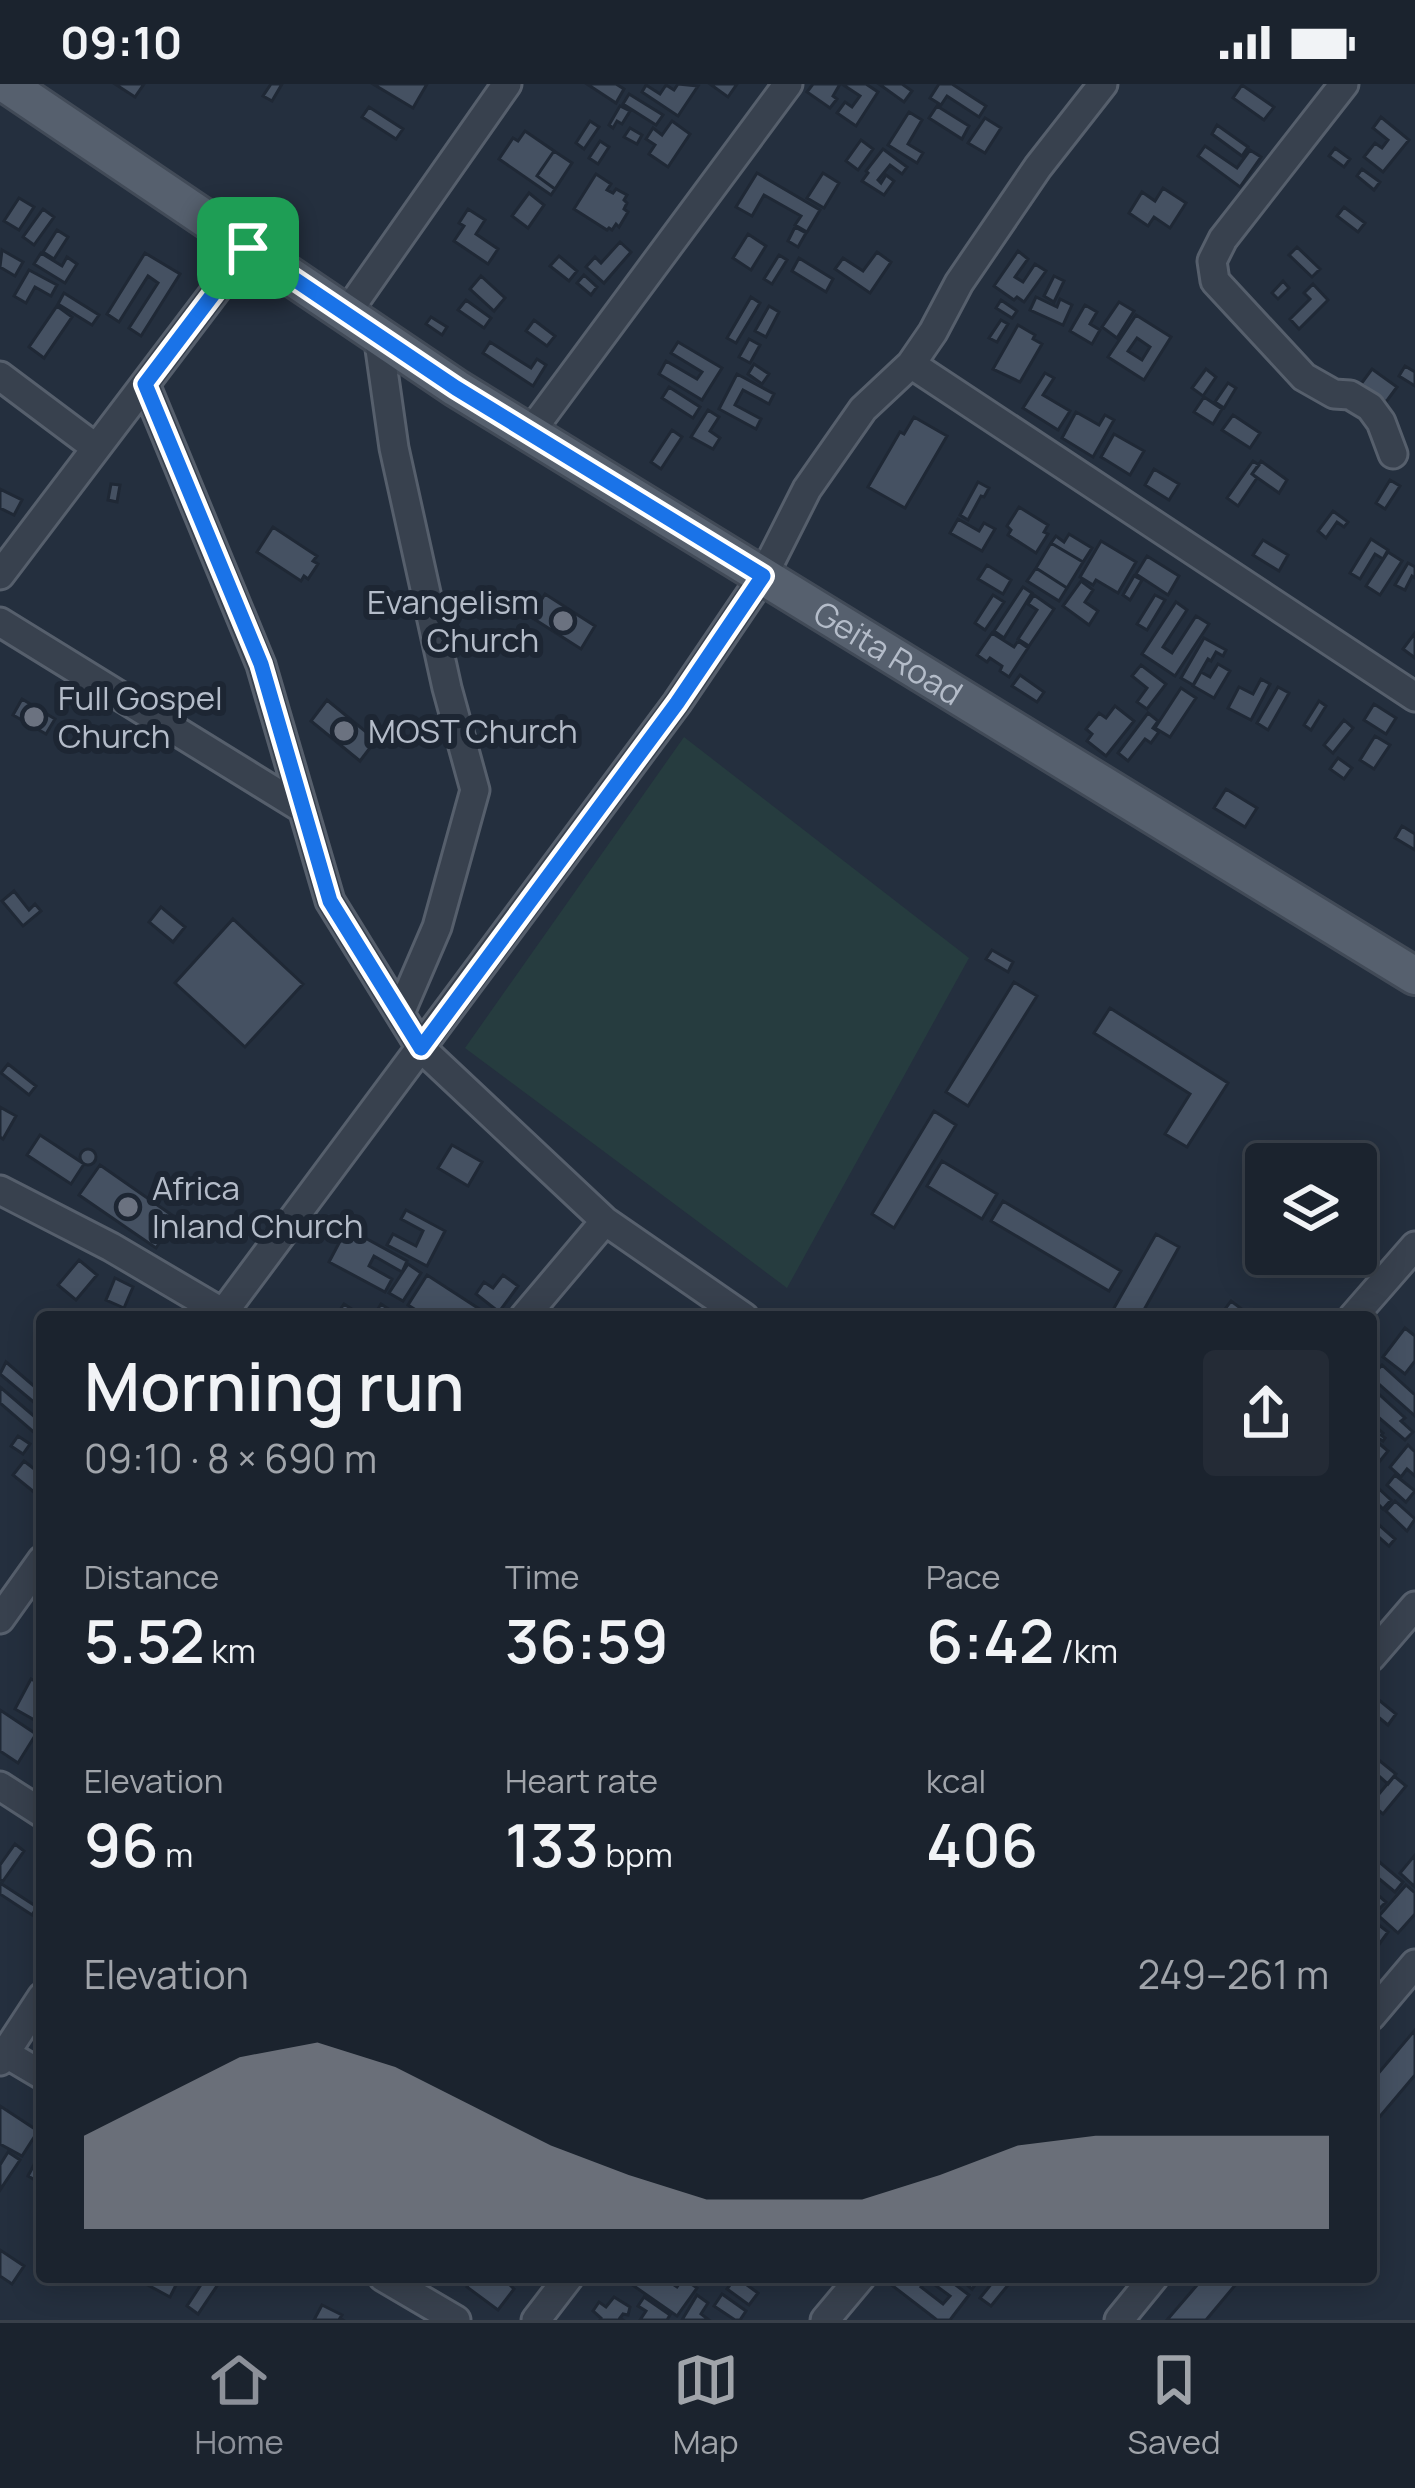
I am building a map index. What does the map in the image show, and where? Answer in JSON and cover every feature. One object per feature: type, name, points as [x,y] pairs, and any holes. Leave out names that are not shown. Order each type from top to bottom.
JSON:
[{"type":"main road","name":"Geita Road","points":[[6,84],[529,434],[1415,976]]},
{"type":"street","points":[[346,314],[508,84]]},
{"type":"street","points":[[529,434],[788,84]]},
{"type":"street","points":[[224,1311],[677,703],[763,576],[807,490],[851,425],[911,364],[1038,166],[1103,84]]},
{"type":"street","points":[[1344,84],[1223,239],[1212,261],[1215,281],[1304,376],[1370,407],[1393,454]]},
{"type":"street","points":[[0,575],[248,248]]},
{"type":"street","points":[[378,335],[394,448],[447,688],[475,790],[437,927],[400,1013]]},
{"type":"street","points":[[911,364],[1415,697]]},
{"type":"street","points":[[0,376],[96,448]]},
{"type":"street","points":[[145,384],[261,664],[330,901],[421,1048],[605,1221],[735,1311]]},
{"type":"street","points":[[0,622],[303,809]]},
{"type":"street","points":[[0,1190],[111,1247],[215,1311]]},
{"type":"street","points":[[529,1311],[605,1221]]},
{"type":"street","points":[[1358,1311],[1415,1246]]},
{"type":"street","points":[[0,1619],[36,1568]]},
{"type":"street","points":[[1377,1650],[1415,1606]]},
{"type":"street","points":[[0,1786],[36,1809]]},
{"type":"street","points":[[1377,2009],[1415,1964]]},
{"type":"street","points":[[36,2006],[2,2057],[36,2072]]},
{"type":"street","points":[[393,2283],[456,2320]]},
{"type":"street","points":[[536,2320],[564,2283]]},
{"type":"street","points":[[825,2320],[855,2283]]},
{"type":"street","points":[[1119,2320],[1149,2283]]},
{"type":"green space","points":[[684,737],[969,958],[787,1288],[465,1048]]},
{"type":"building","points":[[115,84],[144,84],[135,97]]},
{"type":"building","points":[[271,84],[282,84],[272,101],[263,96]]},
{"type":"building","points":[[373,84],[427,84],[413,108]]},
{"type":"building","points":[[587,84],[616,84],[624,89],[616,103]]},
{"type":"building","points":[[678,84],[698,86],[678,116],[642,92],[646,85],[660,94],[666,85],[674,90]]},
{"type":"building","points":[[710,84],[737,84],[728,97]]},
{"type":"building","points":[[813,84],[840,84],[830,108],[807,92]]},
{"type":"building","points":[[842,84],[866,84],[878,92],[856,126],[837,113],[845,102],[852,107],[860,96]]},
{"type":"building","points":[[879,84],[902,84],[912,91],[904,102]]},
{"type":"building","points":[[939,84],[952,84],[986,106],[979,117],[947,96],[941,105],[930,98]]},
{"type":"building","points":[[1242,85],[1274,107],[1264,120],[1233,98]]},
{"type":"building","points":[[629,94],[663,115],[656,125],[623,104]]},
{"type":"building","points":[[620,106],[630,111],[613,128],[609,125]]},
{"type":"building","points":[[937,106],[969,126],[962,139],[929,118]]},
{"type":"building","points":[[369,107],[403,129],[396,139],[362,117]]},
{"type":"building","points":[[909,112],[922,120],[908,144],[923,153],[917,163],[888,145]]},
{"type":"building","points":[[1381,117],[1409,140],[1383,172],[1364,157],[1375,143],[1382,148],[1388,140],[1373,128]]},
{"type":"building","points":[[985,118],[1001,128],[985,153],[968,143]]},
{"type":"building","points":[[590,121],[599,127],[584,149],[576,143]]},
{"type":"building","points":[[672,121],[690,134],[668,167],[649,154],[655,145],[646,139],[653,128],[662,135]]},
{"type":"building","points":[[1217,125],[1248,147],[1242,156],[1212,134]]},
{"type":"building","points":[[630,128],[642,135],[637,144],[624,137]]},
{"type":"building","points":[[525,131],[554,151],[537,176],[555,189],[551,195],[499,159],[513,138],[518,141]]},
{"type":"building","points":[[861,140],[873,149],[858,170],[846,161]]},
{"type":"building","points":[[600,141],[609,147],[598,164],[589,158]]},
{"type":"building","points":[[1205,146],[1237,168],[1250,150],[1261,157],[1240,187],[1198,156]]},
{"type":"building","points":[[1335,148],[1350,159],[1344,167],[1329,156]]},
{"type":"building","points":[[883,149],[907,167],[902,174],[890,165],[878,180],[881,183],[886,175],[894,181],[884,195],[862,181]]},
{"type":"building","points":[[554,151],[572,163],[555,189],[537,176]]},
{"type":"building","points":[[1362,169],[1380,182],[1374,190],[1357,176]]},
{"type":"building","points":[[757,173],[820,210],[807,232],[795,225],[801,216],[764,195],[752,216],[736,207]]},
{"type":"building","points":[[823,173],[839,183],[824,208],[807,198]]},
{"type":"building","points":[[596,174],[611,184],[607,190],[627,195],[624,209],[628,212],[612,230],[574,209]]},
{"type":"building","points":[[1163,188],[1186,203],[1170,228],[1154,217],[1148,226],[1129,213],[1142,192],[1155,201]]},
{"type":"building","points":[[529,193],[544,205],[528,228],[512,216]]},
{"type":"building","points":[[19,198],[34,207],[19,230],[4,221]]},
{"type":"building","points":[[1344,207],[1365,223],[1358,232],[1337,216]]},
{"type":"building","points":[[43,209],[54,217],[34,245],[23,237]]},
{"type":"building","points":[[468,209],[485,220],[476,234],[498,249],[488,264],[454,241]]},
{"type":"building","points":[[795,227],[806,233],[798,247],[788,241]]},
{"type":"building","points":[[57,230],[68,237],[54,259],[43,252]]},
{"type":"building","points":[[748,234],[766,246],[751,270],[733,258]]},
{"type":"building","points":[[620,242],[631,252],[604,283],[586,267],[595,257],[601,263]]},
{"type":"building","points":[[1297,247],[1320,269],[1312,277],[1289,255]]},
{"type":"building","points":[[2,250],[23,262],[15,276],[0,267]]},
{"type":"building","points":[[1018,251],[1028,259],[1015,277],[1023,282],[1035,264],[1046,271],[1024,302],[994,286]]},
{"type":"building","points":[[877,252],[891,262],[870,293],[835,269],[843,258],[863,271]]},
{"type":"building","points":[[41,253],[62,266],[67,257],[77,264],[65,283],[34,264]]},
{"type":"building","points":[[145,253],[180,274],[141,336],[129,328],[158,283],[148,276],[119,322],[107,314]]},
{"type":"building","points":[[779,255],[787,260],[772,284],[764,279]]},
{"type":"building","points":[[559,256],[577,271],[569,281],[550,266]]},
{"type":"building","points":[[799,258],[833,279],[826,292],[792,271]]},
{"type":"building","points":[[29,270],[57,285],[51,296],[35,287],[26,303],[14,296]]},
{"type":"building","points":[[584,275],[597,287],[591,295],[577,283]]},
{"type":"building","points":[[481,276],[505,298],[494,311],[470,289]]},
{"type":"building","points":[[1054,276],[1064,281],[1054,302],[1044,296]]},
{"type":"building","points":[[1283,281],[1289,288],[1278,299],[1272,293]]},
{"type":"building","points":[[1313,284],[1328,300],[1299,329],[1290,319],[1310,299],[1304,293]]},
{"type":"building","points":[[64,293],[99,315],[92,325],[58,304]]},
{"type":"building","points":[[751,297],[760,303],[736,343],[727,338]]},
{"type":"building","points":[[1036,297],[1057,307],[1060,299],[1072,305],[1063,325],[1030,310]]},
{"type":"building","points":[[466,300],[491,318],[484,328],[458,310]]},
{"type":"building","points":[[1001,300],[1017,311],[1012,318],[996,308]]},
{"type":"building","points":[[1119,302],[1134,311],[1117,338],[1102,327]]},
{"type":"building","points":[[1085,305],[1097,312],[1090,324],[1100,330],[1092,344],[1070,331]]},
{"type":"building","points":[[57,306],[72,317],[44,358],[29,347]]},
{"type":"building","points":[[769,306],[779,312],[766,337],[755,331]]},
{"type":"building","points":[[1136,315],[1171,337],[1144,380],[1108,357]],"holes":[[[1137,338],[1150,347],[1142,360],[1128,351]]]},
{"type":"building","points":[[431,317],[447,327],[442,335],[426,324]]},
{"type":"building","points":[[534,320],[555,336],[547,346],[526,331]]},
{"type":"building","points":[[1001,320],[1008,324],[997,342],[989,338]]},
{"type":"building","points":[[1018,325],[1042,344],[1020,382],[993,369]]},
{"type":"building","points":[[749,339],[760,345],[750,363],[739,357]]},
{"type":"building","points":[[490,342],[531,368],[537,359],[546,365],[533,386],[483,353]]},
{"type":"building","points":[[678,342],[722,368],[702,400],[659,374],[666,361],[697,379],[702,372],[671,353]]},
{"type":"building","points":[[754,364],[769,374],[762,384],[748,374]]},
{"type":"building","points":[[1405,366],[1415,372],[1415,386],[1399,376]]},
{"type":"building","points":[[1206,369],[1216,377],[1203,396],[1192,388]]},
{"type":"building","points":[[1372,369],[1397,387],[1386,402],[1361,384]]},
{"type":"building","points":[[1045,373],[1054,378],[1043,395],[1070,411],[1058,430],[1023,408]]},
{"type":"building","points":[[737,374],[774,394],[769,404],[743,390],[735,405],[761,419],[756,429],[719,409]]},
{"type":"building","points":[[1228,383],[1236,388],[1224,408],[1215,402]]},
{"type":"building","points":[[669,387],[700,407],[693,418],[662,398]]},
{"type":"building","points":[[1204,397],[1222,409],[1213,424],[1194,412]]},
{"type":"building","points":[[708,410],[719,417],[710,431],[720,438],[713,449],[691,437]]},
{"type":"building","points":[[1076,412],[1099,425],[1105,415],[1114,420],[1093,457],[1062,438]]},
{"type":"building","points":[[1233,415],[1260,433],[1250,448],[1222,430]]},
{"type":"building","points":[[914,417],[947,436],[905,508],[868,487]]},
{"type":"building","points":[[672,430],[682,437],[661,469],[651,462]]},
{"type":"building","points":[[1114,434],[1144,451],[1130,475],[1101,457]]},
{"type":"building","points":[[1253,461],[1259,465],[1252,474],[1257,478],[1238,506],[1227,498]]},
{"type":"building","points":[[1261,461],[1287,480],[1279,493],[1252,474]]},
{"type":"building","points":[[1154,469],[1179,484],[1169,500],[1145,485]]},
{"type":"building","points":[[1390,480],[1400,486],[1385,509],[1376,503]]},
{"type":"building","points":[[978,482],[989,488],[968,520],[960,515]]},
{"type":"building","points":[[111,484],[120,485],[117,502],[108,500]]},
{"type":"building","points":[[0,489],[22,500],[14,515],[0,508]]},
{"type":"building","points":[[1019,507],[1048,525],[1036,553],[1008,535],[1007,526]]},
{"type":"building","points":[[1333,511],[1348,522],[1344,527],[1337,522],[1326,538],[1318,531]]},
{"type":"building","points":[[958,519],[979,531],[984,523],[995,529],[982,551],[950,533]]},
{"type":"building","points":[[273,527],[317,556],[313,561],[318,564],[308,579],[304,576],[301,581],[257,552]]},
{"type":"building","points":[[1069,534],[1092,548],[1083,562],[1051,543],[1056,536],[1064,542]]},
{"type":"building","points":[[1371,539],[1388,550],[1383,559],[1375,554],[1360,579],[1350,573]]},
{"type":"building","points":[[1263,540],[1288,555],[1279,571],[1253,555]]},
{"type":"building","points":[[1101,541],[1136,562],[1118,593],[1080,577]]},
{"type":"building","points":[[1051,543],[1083,562],[1067,588],[1036,568]]},
{"type":"building","points":[[1388,552],[1402,561],[1380,595],[1366,586]]},
{"type":"building","points":[[1147,556],[1179,576],[1168,595],[1136,574]]},
{"type":"building","points":[[1408,563],[1415,567],[1415,578],[1405,590],[1395,585]]},
{"type":"building","points":[[987,565],[1011,580],[1003,594],[978,579]]},
{"type":"building","points":[[1036,568],[1067,588],[1059,601],[1027,581]]},
{"type":"building","points":[[1134,576],[1142,580],[1130,600],[1123,595]]},
{"type":"building","points":[[1081,581],[1093,590],[1085,602],[1098,611],[1089,625],[1063,606]]},
{"type":"building","points":[[1023,587],[1032,593],[1004,638],[994,631]]},
{"type":"building","name":"Evangelism Church","points":[[545,594],[595,626],[581,649],[531,617]]},
{"type":"building","points":[[993,595],[1004,602],[985,630],[975,623]]},
{"type":"building","points":[[1034,595],[1054,609],[1029,646],[1018,639],[1037,610],[1028,604]]},
{"type":"building","points":[[1155,595],[1165,600],[1147,630],[1137,624]]},
{"type":"building","points":[[1176,602],[1187,610],[1163,647],[1172,653],[1196,616],[1209,624],[1175,676],[1142,654]]},
{"type":"building","points":[[992,633],[1014,647],[1018,641],[1028,648],[1009,677],[1000,671],[1002,666],[977,655]]},
{"type":"building","points":[[1415,633],[1415,658],[1403,649]]},
{"type":"building","points":[[1204,638],[1226,650],[1223,656],[1216,652],[1208,659],[1193,685],[1181,678]]},
{"type":"building","points":[[1218,664],[1230,671],[1214,698],[1193,686],[1201,672],[1210,677]]},
{"type":"building","points":[[1141,665],[1166,684],[1147,709],[1137,702],[1147,688],[1132,676]]},
{"type":"building","points":[[1020,675],[1044,692],[1037,702],[1012,686]]},
{"type":"building","points":[[1261,679],[1270,684],[1251,720],[1228,708],[1239,687],[1253,694]]},
{"type":"building","points":[[1278,687],[1289,693],[1268,730],[1257,723]]},
{"type":"building","points":[[1181,688],[1196,698],[1170,737],[1155,728]]},
{"type":"building","name":"Full Gospel Church","points":[[22,699],[55,719],[46,734],[13,715]]},
{"type":"building","name":"MOST Church","points":[[327,700],[376,740],[360,761],[311,721]]},
{"type":"building","points":[[1319,701],[1326,706],[1311,730],[1304,725]]},
{"type":"building","points":[[1374,704],[1396,718],[1386,734],[1364,720]]},
{"type":"building","points":[[1115,706],[1134,721],[1106,756],[1087,741],[1092,734],[1086,729],[1099,713],[1106,718]]},
{"type":"building","points":[[1148,713],[1158,721],[1153,728],[1159,732],[1151,743],[1145,739],[1128,761],[1118,753]]},
{"type":"building","points":[[1344,720],[1353,728],[1333,753],[1324,745]]},
{"type":"building","points":[[1375,736],[1390,745],[1374,769],[1360,760]]},
{"type":"building","points":[[1338,758],[1352,768],[1344,779],[1330,769]]},
{"type":"building","points":[[1226,789],[1257,808],[1245,827],[1214,808]]},
{"type":"building","points":[[1402,826],[1415,834],[1415,850],[1395,838]]},
{"type":"building","points":[[14,891],[29,910],[35,904],[41,911],[23,926],[2,901]]},
{"type":"building","points":[[161,907],[185,927],[173,942],[149,922]]},
{"type":"building","points":[[233,919],[303,984],[245,1047],[175,983]]},
{"type":"building","points":[[992,950],[1013,962],[1008,972],[986,959]]},
{"type":"building","points":[[1014,982],[1037,996],[968,1106],[946,1092]]},
{"type":"building","points":[[1110,1008],[1228,1083],[1187,1147],[1165,1134],[1190,1094],[1094,1033]]},
{"type":"building","points":[[8,1064],[36,1086],[29,1095],[1,1073]]},
{"type":"building","points":[[0,1107],[16,1116],[3,1139],[0,1137]]},
{"type":"building","points":[[934,1111],[956,1125],[894,1228],[872,1214]]},
{"type":"building","points":[[40,1135],[84,1164],[71,1184],[27,1155]]},
{"type":"building","points":[[452,1145],[482,1162],[468,1186],[438,1168]]},
{"type":"building","points":[[88,1149],[96,1157],[88,1165],[80,1157]]},
{"type":"building","points":[[942,1161],[997,1194],[982,1219],[927,1186]]},
{"type":"building","name":"Africa Inland Church","points":[[100,1165],[176,1218],[156,1248],[79,1195]]},
{"type":"building","points":[[1003,1201],[1121,1271],[1109,1291],[991,1221]]},
{"type":"building","points":[[406,1210],[445,1231],[427,1266],[387,1245],[393,1234],[416,1246],[423,1231],[401,1219]]},
{"type":"building","points":[[347,1228],[407,1261],[402,1272],[374,1256],[369,1266],[392,1279],[385,1292],[329,1262]]},
{"type":"building","points":[[1156,1234],[1179,1247],[1143,1311],[1112,1311]]},
{"type":"building","points":[[79,1260],[97,1275],[76,1300],[58,1285]]},
{"type":"building","points":[[408,1264],[421,1273],[403,1301],[389,1293]]},
{"type":"building","points":[[427,1275],[482,1311],[418,1311],[408,1305]]},
{"type":"building","points":[[503,1275],[518,1286],[500,1311],[476,1294],[484,1282],[493,1288]]},
{"type":"building","points":[[115,1278],[133,1287],[124,1308],[106,1300]]},
{"type":"building","points":[[1231,1301],[1244,1311],[1224,1311]]},
{"type":"building","points":[[1405,1328],[1415,1336],[1415,1361],[1405,1374],[1383,1357]]},
{"type":"building","points":[[6,1362],[36,1388],[36,1404],[0,1374]]},
{"type":"building","points":[[1382,1365],[1415,1395],[1415,1416],[1377,1382]]},
{"type":"building","points":[[0,1387],[36,1418],[36,1434],[0,1403]]},
{"type":"building","points":[[1377,1392],[1405,1418],[1401,1421],[1413,1432],[1405,1440],[1377,1416]]},
{"type":"building","points":[[18,1436],[30,1444],[23,1454],[11,1446]]},
{"type":"building","points":[[1377,1442],[1388,1451],[1377,1465]]},
{"type":"building","points":[[1408,1445],[1415,1452],[1415,1476],[1407,1469],[1401,1477],[1390,1467]]},
{"type":"building","points":[[24,1461],[36,1470],[36,1489],[34,1492],[13,1475]]},
{"type":"building","points":[[1395,1475],[1415,1491],[1406,1502],[1387,1485]]},
{"type":"building","points":[[1377,1487],[1391,1500],[1383,1509]]},
{"type":"building","points":[[1395,1501],[1415,1519],[1407,1531],[1386,1511]]},
{"type":"building","points":[[1377,1523],[1395,1539],[1389,1546],[1377,1535]]},
{"type":"building","points":[[31,1679],[36,1682],[36,1721],[15,1709]]},
{"type":"building","points":[[1377,1698],[1396,1714],[1388,1725],[1377,1716]]},
{"type":"building","points":[[0,1710],[36,1734],[18,1763],[0,1751]]},
{"type":"building","points":[[1377,1759],[1396,1774],[1388,1784],[1377,1774]]},
{"type":"building","points":[[1394,1776],[1406,1786],[1383,1814],[1377,1809],[1379,1794]]},
{"type":"building","points":[[15,1844],[24,1851],[3,1881],[0,1865]]},
{"type":"building","points":[[1415,1855],[1415,1887],[1400,1873]]},
{"type":"building","points":[[1377,1860],[1403,1882],[1395,1892],[1377,1877]]},
{"type":"building","points":[[0,1883],[36,1909],[32,1915],[0,1894]]},
{"type":"building","points":[[1406,1885],[1415,1893],[1415,1914],[1398,1933],[1379,1916]]},
{"type":"building","points":[[1377,1924],[1388,1932],[1377,1947]]},
{"type":"building","points":[[1415,2030],[1415,2075],[1377,2120],[1377,2075]]},
{"type":"building","points":[[0,2106],[36,2130],[22,2156],[0,2144]]},
{"type":"building","points":[[8,2152],[20,2160],[0,2190],[0,2165]]},
{"type":"building","points":[[0,2250],[24,2266],[12,2284],[0,2276]]},
{"type":"building","points":[[144,2283],[177,2283],[170,2297]]},
{"type":"building","points":[[202,2283],[219,2283],[198,2314],[187,2306]]},
{"type":"building","points":[[470,2283],[514,2283],[498,2310],[467,2287]]},
{"type":"building","points":[[630,2283],[677,2287],[690,2283],[697,2288],[677,2316]]},
{"type":"building","points":[[732,2283],[744,2283],[758,2293],[749,2305],[727,2289]]},
{"type":"building","points":[[889,2283],[924,2283],[921,2287],[943,2304],[950,2296],[932,2283],[953,2283],[969,2295],[950,2320],[937,2320]]},
{"type":"building","points":[[992,2283],[1010,2283],[991,2306],[980,2298]]},
{"type":"building","points":[[1199,2283],[1237,2283],[1206,2320],[1167,2320]]},
{"type":"building","points":[[722,2294],[746,2311],[740,2320],[714,2306]]},
{"type":"building","points":[[697,2295],[708,2303],[701,2314],[709,2320],[682,2320]]},
{"type":"building","points":[[614,2297],[630,2307],[628,2315],[623,2314],[623,2320],[600,2320],[593,2311],[599,2302],[606,2307]]},
{"type":"building","points":[[644,2297],[670,2315],[667,2320],[640,2320],[646,2311],[638,2306]]},
{"type":"building","points":[[322,2305],[342,2315],[343,2320],[314,2320]]},
{"type":"place","name":"Evangelism Church","points":[[563,621]]},
{"type":"place","name":"Full Gospel Church","points":[[34,717]]},
{"type":"place","name":"MOST Church","points":[[344,731]]},
{"type":"place","name":"Africa Inland Church","points":[[128,1207]]},
{"type":"route","points":[[248,248],[456,388],[763,576],[677,703],[421,1048],[330,901],[261,664],[145,384],[248,248]]}]
